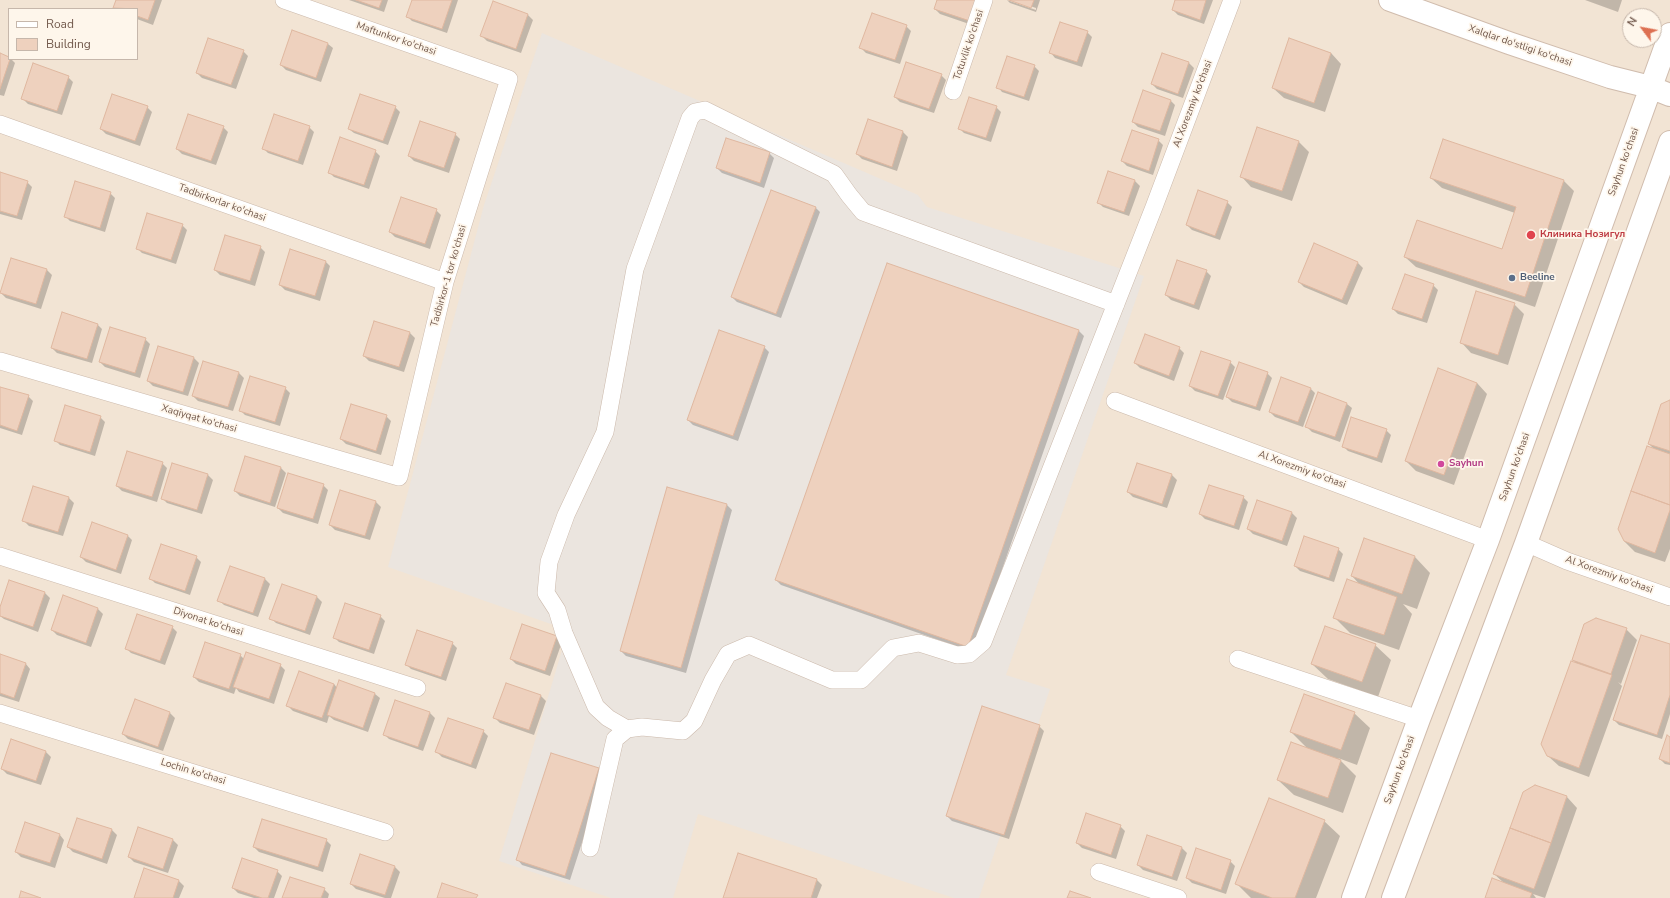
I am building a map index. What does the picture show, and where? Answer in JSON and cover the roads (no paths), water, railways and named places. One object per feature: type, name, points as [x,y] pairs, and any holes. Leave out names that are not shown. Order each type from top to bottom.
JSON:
[{"type":"street","name":"Maftunkor ko'chasi","points":[[284,0],[509,78]]},
{"type":"street","name":"Totuvlik ko'chasi","points":[[953,91],[984,0]]},
{"type":"street","name":"Al Xorezmiy ko'chasi","points":[[627,729],[642,727],[683,731],[694,721],[713,680],[728,654],[748,645],[832,680],[861,680],[893,648],[919,643],[956,655],[969,654],[983,642],[1154,207],[1232,0]]},
{"type":"street","name":"Xalqlar do'stligi ko'chasi","points":[[1390,0],[1509,44],[1610,77],[1660,91]]},
{"type":"street","name":"Sayhun ko'chasi","points":[[1353,898],[1419,719],[1660,91],[1670,34]]},
{"type":"street","name":"Tadbirkor-1 tor ko'chasi","points":[[399,477],[445,282],[509,78]]},
{"type":"street","points":[[590,848],[615,739],[627,729],[608,718],[596,707],[564,633],[557,610],[546,593],[549,562],[566,515],[605,432],[635,269],[690,118],[695,112],[705,110],[834,174],[848,195],[863,212],[1116,304]]},
{"type":"street","name":"Tadbirkorlar ko'chasi","points":[[0,124],[445,282]]},
{"type":"street","points":[[1393,898],[1526,543],[1670,142]]},
{"type":"street","name":"Xaqiyqat ko'chasi","points":[[0,362],[399,477]]},
{"type":"street","name":"Al Xorezmiy ko'chasi","points":[[1115,401],[1488,540]]},
{"type":"street","name":"Al Xorezmiy ko'chasi","points":[[1526,543],[1567,561],[1670,597]]},
{"type":"street","name":"Diyonat ko'chasi","points":[[0,556],[417,688]]},
{"type":"street","points":[[1238,660],[1419,719]]},
{"type":"street","name":"Lochin ko'chasi","points":[[0,713],[385,832]]},
{"type":"street","points":[[1099,872],[1178,898]]},
{"type":"place","name":"Клиника Нозигул","points":[[1531,235]]},
{"type":"place","name":"Beeline","points":[[1512,278]]},
{"type":"place","name":"Sayhun","points":[[1441,464]]}]
